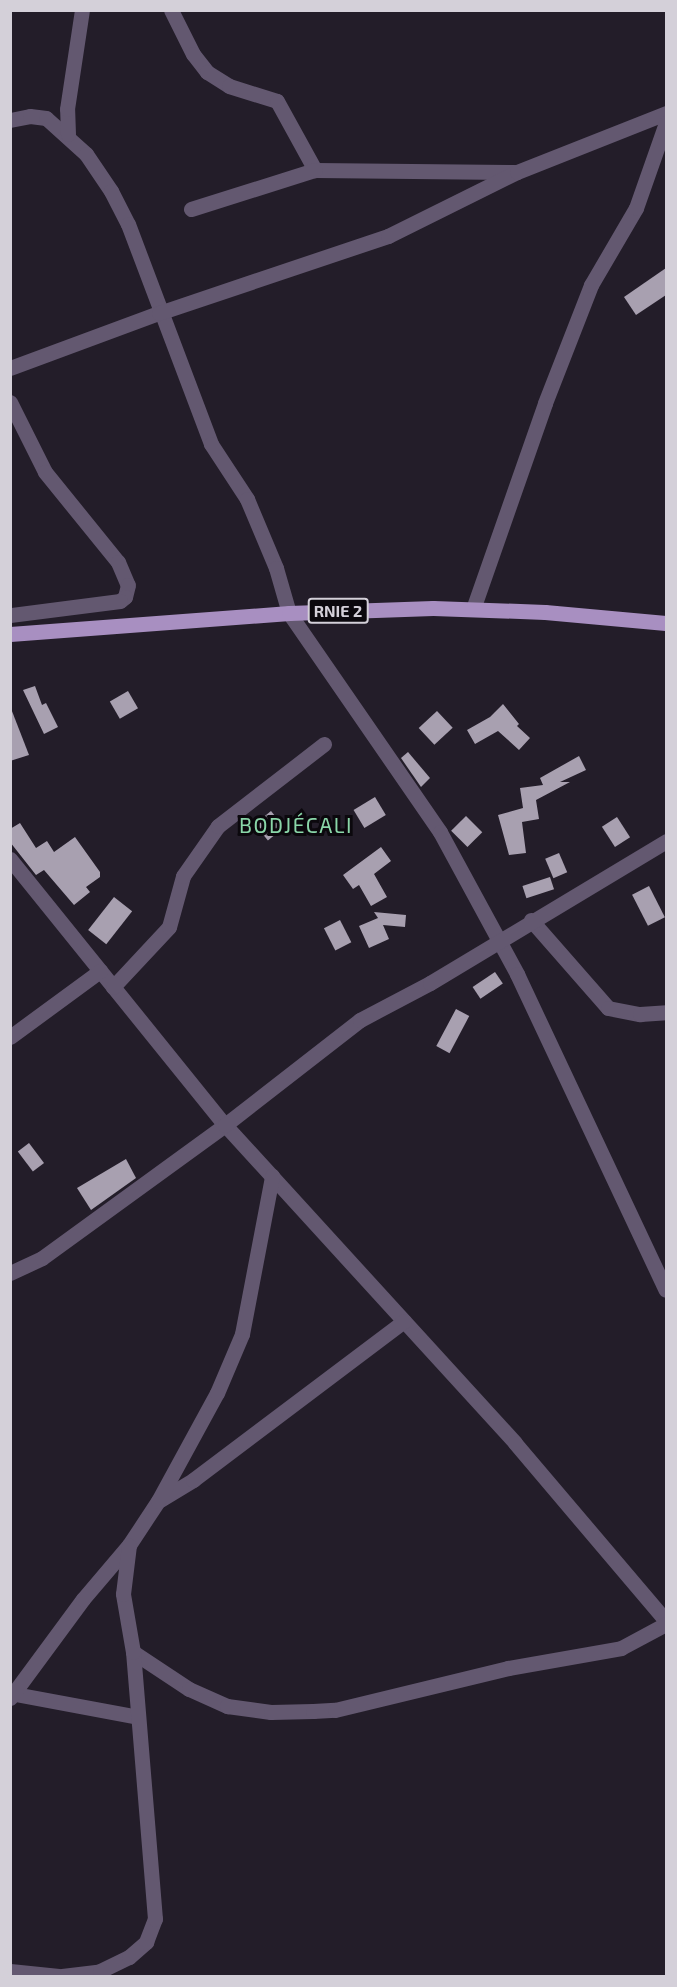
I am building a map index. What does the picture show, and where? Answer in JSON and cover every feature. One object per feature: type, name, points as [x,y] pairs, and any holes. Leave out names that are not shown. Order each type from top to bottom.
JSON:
[{"type":"main road","name":"RNIE 2","points":[[10,634],[289,613],[473,609],[666,623]]},
{"type":"street","points":[[68,134],[67,109],[82,10]]},
{"type":"street","points":[[171,10],[193,54],[207,72],[229,86],[277,101],[315,170]]},
{"type":"street","points":[[10,368],[159,313],[388,236],[517,172],[666,113]]},
{"type":"street","points":[[10,120],[46,118],[68,134],[87,154],[128,224],[159,313],[212,444],[247,499],[276,568],[289,613],[440,832],[499,939],[666,1290]]},
{"type":"street","points":[[473,609],[545,403],[591,285],[636,208],[666,123]]},
{"type":"street","points":[[190,209],[315,170],[517,172]]},
{"type":"street","points":[[10,402],[45,472],[118,562],[128,585],[125,597],[120,601],[10,615]]},
{"type":"street","points":[[113,987],[169,927],[183,876],[218,826],[324,744]]},
{"type":"street","points":[[10,1273],[42,1258],[225,1125],[360,1020],[666,841]]},
{"type":"street","points":[[10,859],[225,1125],[515,1443],[666,1622],[621,1648],[508,1668],[335,1710],[271,1712],[226,1706],[189,1689],[133,1652]]},
{"type":"street","points":[[531,920],[608,1008],[640,1014],[666,1012]]},
{"type":"street","points":[[10,1037],[100,971]]},
{"type":"street","points":[[138,1717],[13,1696],[83,1599],[129,1545],[158,1501],[217,1393],[242,1334],[272,1176]]},
{"type":"street","points":[[158,1501],[193,1480],[404,1321]]},
{"type":"street","points":[[10,1971],[61,1977],[100,1971],[129,1957],[146,1942],[155,1919],[133,1652],[123,1594],[129,1545]]},
{"type":"building","points":[[666,268],[666,295],[636,315],[624,297]]},
{"type":"building","points":[[35,686],[42,705],[46,703],[58,727],[44,734],[23,690]]},
{"type":"building","points":[[128,691],[138,708],[120,719],[110,702]]},
{"type":"building","points":[[503,704],[519,724],[517,726],[530,738],[519,750],[498,731],[475,744],[467,730],[490,717]]},
{"type":"building","points":[[10,706],[29,755],[10,761]]},
{"type":"building","points":[[437,711],[453,728],[434,745],[419,728]]},
{"type":"building","points":[[408,752],[430,778],[421,787],[401,758]]},
{"type":"building","points":[[579,756],[586,770],[560,782],[570,782],[536,800],[539,819],[522,822],[526,853],[509,855],[498,815],[523,808],[520,788],[543,785],[540,778]]},
{"type":"building","points":[[375,797],[386,815],[364,828],[354,810]]},
{"type":"building","points":[[271,811],[284,827],[268,841],[255,824]]},
{"type":"building","points":[[466,816],[482,832],[467,847],[451,831]]},
{"type":"building","points":[[617,817],[630,837],[615,847],[602,827]]},
{"type":"building","points":[[20,823],[36,848],[47,841],[54,852],[75,837],[100,872],[100,877],[86,887],[90,892],[74,905],[44,870],[36,875],[10,842],[10,829]]},
{"type":"building","points":[[381,847],[391,861],[374,874],[387,897],[371,906],[359,885],[353,889],[343,875]]},
{"type":"building","points":[[559,853],[567,872],[553,878],[545,859]]},
{"type":"building","points":[[550,877],[554,889],[526,898],[522,886]]},
{"type":"building","points":[[649,886],[665,917],[648,926],[632,895]]},
{"type":"building","points":[[114,897],[132,911],[106,944],[88,930]]},
{"type":"building","points":[[374,912],[406,915],[405,927],[383,925],[389,939],[369,948],[359,926],[378,918]]},
{"type":"building","points":[[340,920],[351,942],[335,950],[324,928]]},
{"type":"building","points":[[495,972],[503,984],[480,999],[473,987]]},
{"type":"building","points":[[456,1009],[469,1016],[450,1053],[436,1046]]},
{"type":"building","points":[[29,1143],[44,1163],[33,1171],[18,1151]]},
{"type":"building","points":[[126,1159],[136,1178],[91,1210],[77,1188]]},
{"type":"district","name":"BODJÉCALI","points":[[296,825]]}]
